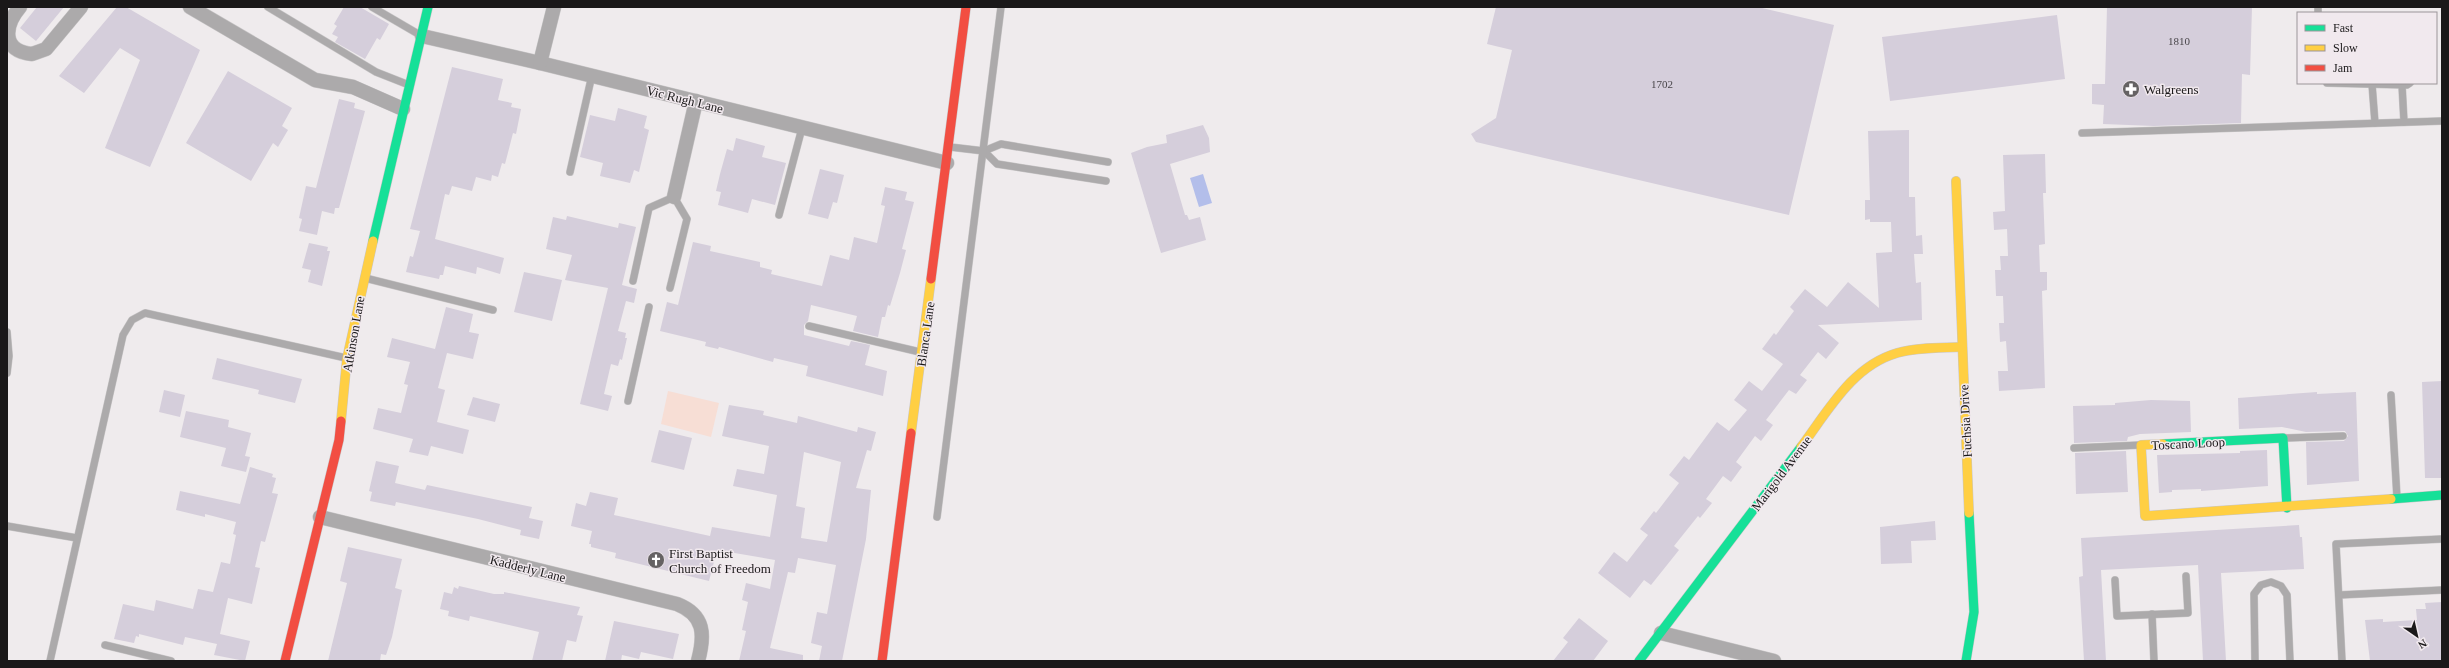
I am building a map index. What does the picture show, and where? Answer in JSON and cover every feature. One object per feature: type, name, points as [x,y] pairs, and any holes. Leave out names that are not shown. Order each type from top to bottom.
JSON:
[{"type":"street","points":[[20,7],[8,24],[8,37],[15,48],[32,54],[46,49],[81,7]]},
{"type":"street","points":[[190,7],[315,80],[353,87],[403,109]]},
{"type":"street","name":"Atkinson Lane","points":[[285,661],[339,440],[347,358],[403,109],[428,7]]},
{"type":"street","points":[[540,63],[554,7]]},
{"type":"street","name":"Blanca Lane","points":[[882,661],[966,7]]},
{"type":"street","name":"Vic Rugh Lane","points":[[422,36],[540,63],[947,163]]},
{"type":"street","points":[[674,197],[696,101]]},
{"type":"street","name":"Fuchsia Drive","points":[[1956,181],[1961,347],[1974,612],[1966,661]]},
{"type":"street","name":"Marigold Avenue","points":[[1639,661],[1846,387],[1861,371],[1883,356],[1898,352],[1961,347]]},
{"type":"street","points":[[2282,438],[2287,508]]},
{"type":"street","name":"Toscano Loop","points":[[2282,438],[2141,445],[2145,516],[2287,508],[2397,498],[2442,496]]},
{"type":"street","name":"Kadderly Lane","points":[[320,517],[678,604],[691,610],[699,620],[702,633],[700,656]]},
{"type":"street","points":[[1661,633],[1774,661]]},
{"type":"lane","points":[[268,7],[376,72],[409,85]]},
{"type":"lane","points":[[372,7],[422,36]]},
{"type":"lane","points":[[937,517],[1001,7]]},
{"type":"lane","points":[[570,172],[592,76]]},
{"type":"lane","points":[[2375,123],[2372,84],[2406,84]]},
{"type":"lane","points":[[2402,85],[2404,122]]},
{"type":"lane","points":[[2082,133],[2442,121]]},
{"type":"lane","points":[[779,216],[802,128]]},
{"type":"lane","points":[[948,147],[984,151],[1001,144],[1108,162]]},
{"type":"lane","points":[[984,151],[997,164],[1106,181]]},
{"type":"lane","points":[[633,281],[649,208],[674,197],[687,219],[670,288]]},
{"type":"lane","points":[[364,278],[493,310]]},
{"type":"lane","points":[[628,401],[649,307]]},
{"type":"lane","points":[[50,661],[123,334],[132,320],[145,313],[347,358]]},
{"type":"lane","points":[[810,326],[922,352]]},
{"type":"lane","points":[[7,332],[9,356],[7,373]]},
{"type":"lane","points":[[2391,395],[2397,498]]},
{"type":"lane","points":[[2282,438],[2343,436]]},
{"type":"lane","points":[[2074,448],[2141,445]]},
{"type":"lane","points":[[7,526],[77,538]]},
{"type":"lane","points":[[2342,661],[2336,544],[2442,539]]},
{"type":"lane","points":[[2115,580],[2117,616],[2188,613],[2186,576]]},
{"type":"lane","points":[[2255,661],[2254,594],[2261,585],[2271,582],[2281,586],[2287,595],[2290,661]]},
{"type":"lane","points":[[2339,595],[2442,590]]},
{"type":"lane","points":[[2152,614],[2154,661]]},
{"type":"lane","points":[[105,645],[171,661]]},
{"type":"shaded area","points":[[668,391],[719,403],[711,437],[661,424]]},
{"type":"water","points":[[1203,174],[1212,203],[1199,207],[1190,178]]},
{"type":"building","points":[[37,7],[64,7],[36,41],[20,28]]},
{"type":"building","points":[[117,7],[126,7],[200,50],[150,167],[105,148],[140,60],[120,48],[84,93],[59,76]]},
{"type":"building","points":[[344,7],[360,7],[389,24],[380,40],[377,38],[365,59],[335,42],[338,37],[332,34],[337,26],[334,24]]},
{"type":"building","points":[[1496,7],[1758,7],[1834,25],[1789,215],[1476,142],[1471,134],[1496,118],[1512,50],[1487,44]]},
{"type":"building","name":"Walgreens","points":[[2107,7],[2252,7],[2250,75],[2242,74],[2241,123],[2154,126],[2103,124],[2104,105],[2092,104],[2092,84],[2105,84]]},
{"type":"building","points":[[2057,15],[2065,79],[1890,101],[1882,37]]},
{"type":"building","points":[[452,67],[503,79],[498,100],[512,103],[511,107],[521,109],[516,134],[513,133],[505,164],[502,163],[498,177],[492,175],[491,181],[476,177],[472,191],[452,186],[449,195],[445,194],[435,239],[504,258],[500,274],[477,267],[476,274],[445,266],[443,275],[440,275],[439,279],[406,272],[410,256],[413,257],[420,231],[410,229]]},
{"type":"building","points":[[228,71],[292,108],[282,126],[288,130],[278,147],[273,143],[251,181],[186,143]]},
{"type":"building","points":[[339,99],[355,103],[354,108],[365,111],[339,208],[335,208],[334,214],[322,211],[317,235],[299,231],[302,219],[299,218],[306,186],[316,188]]},
{"type":"building","points":[[618,108],[647,116],[644,128],[649,130],[639,172],[634,170],[630,183],[600,176],[603,163],[580,157],[590,115],[615,121]]},
{"type":"building","points":[[1203,125],[1209,138],[1210,152],[1170,164],[1185,215],[1187,215],[1189,220],[1200,217],[1206,240],[1161,253],[1131,153],[1147,147],[1167,143],[1166,135]]},
{"type":"building","points":[[1909,130],[1909,197],[1915,197],[1916,236],[1922,235],[1923,254],[1914,254],[1916,283],[1921,282],[1922,320],[1818,325],[1839,343],[1826,359],[1818,352],[1800,375],[1807,380],[1796,394],[1789,390],[1766,420],[1773,425],[1761,441],[1755,436],[1736,462],[1742,467],[1731,482],[1723,476],[1706,499],[1712,503],[1700,518],[1698,516],[1674,546],[1679,550],[1651,585],[1644,580],[1630,598],[1598,573],[1614,552],[1627,562],[1648,535],[1640,529],[1654,511],[1656,513],[1679,483],[1669,475],[1684,456],[1689,460],[1717,422],[1729,431],[1747,410],[1734,400],[1749,381],[1762,391],[1783,364],[1762,349],[1774,333],[1776,335],[1794,311],[1790,307],[1805,289],[1827,307],[1848,282],[1879,308],[1876,253],[1892,252],[1891,222],[1870,222],[1870,219],[1865,220],[1865,200],[1870,200],[1868,131]]},
{"type":"building","points":[[736,138],[765,146],[762,157],[786,163],[775,205],[752,199],[748,213],[718,205],[721,192],[716,191],[720,174],[727,149],[733,151]]},
{"type":"building","points":[[2045,154],[2046,193],[2043,193],[2045,244],[2039,245],[2040,272],[2047,272],[2047,290],[2042,291],[2045,388],[1999,391],[1998,371],[2008,371],[2006,341],[2000,342],[1999,323],[2004,323],[2003,296],[1996,296],[1995,270],[2001,270],[2000,256],[2008,256],[2007,229],[1994,230],[1993,212],[2005,211],[2003,155]]},
{"type":"building","points":[[820,169],[844,175],[837,203],[833,202],[828,219],[808,214]]},
{"type":"building","points":[[885,187],[907,192],[905,200],[914,202],[902,249],[906,250],[900,273],[890,306],[888,305],[885,317],[882,317],[878,337],[853,331],[857,316],[811,305],[808,321],[804,325],[804,335],[849,346],[851,341],[870,345],[865,365],[887,371],[883,396],[806,376],[808,366],[774,358],[773,362],[719,347],[718,349],[705,346],[706,342],[660,331],[667,302],[678,305],[693,242],[711,246],[710,251],[760,262],[760,267],[772,270],[771,274],[822,286],[830,255],[849,260],[854,237],[877,243],[885,206],[881,205]]},
{"type":"building","points":[[567,216],[618,228],[619,223],[636,227],[622,285],[637,289],[634,303],[626,301],[618,331],[626,333],[625,338],[627,338],[622,360],[620,359],[618,366],[611,364],[604,394],[612,396],[608,411],[580,404],[608,288],[565,280],[572,255],[546,249],[553,217],[566,220]]},
{"type":"building","points":[[309,243],[328,247],[327,251],[330,251],[322,286],[308,282],[311,270],[302,268]]},
{"type":"building","points":[[524,272],[562,280],[552,321],[514,312]]},
{"type":"building","points":[[446,307],[473,314],[469,332],[479,334],[473,359],[447,353],[438,388],[445,390],[437,422],[469,430],[463,454],[431,446],[428,456],[409,452],[413,439],[373,429],[378,408],[401,413],[408,385],[404,384],[410,362],[387,357],[392,338],[435,349]]},
{"type":"building","points":[[217,358],[302,379],[295,403],[258,394],[259,390],[212,379]]},
{"type":"building","points":[[2442,381],[2442,478],[2425,478],[2422,382]]},
{"type":"building","points":[[164,390],[185,395],[180,417],[159,412]]},
{"type":"building","points":[[2317,392],[2317,394],[2356,392],[2359,481],[2307,485],[2306,442],[2344,441],[2348,436],[2345,431],[2306,432],[2282,427],[2239,429],[2238,398]]},
{"type":"building","points":[[473,397],[500,404],[495,422],[467,415]]},
{"type":"building","points":[[2151,400],[2190,401],[2191,432],[2140,434],[2128,437],[2127,441],[2074,443],[2073,406],[2115,405],[2115,403]]},
{"type":"building","points":[[729,405],[764,411],[763,415],[797,423],[798,416],[857,432],[858,427],[876,432],[871,451],[867,450],[856,488],[871,490],[866,539],[842,661],[819,661],[822,646],[811,643],[817,612],[827,614],[836,565],[798,558],[795,573],[788,572],[770,648],[803,655],[803,661],[739,661],[746,631],[742,630],[748,602],[742,600],[746,583],[770,589],[775,560],[717,550],[709,581],[615,558],[616,553],[591,547],[591,544],[589,544],[592,531],[571,526],[576,503],[586,506],[590,492],[618,498],[614,515],[710,536],[712,527],[770,537],[777,495],[733,486],[737,469],[764,474],[769,446],[722,436]],"holes":[[[804,452],[841,462],[827,542],[801,538],[805,508],[796,506]]]},
{"type":"building","points":[[186,411],[229,420],[228,427],[251,433],[245,456],[250,457],[246,472],[221,466],[226,448],[180,437]]},
{"type":"building","points":[[659,430],[692,438],[684,470],[651,462]]},
{"type":"building","points":[[2267,450],[2268,486],[2201,491],[2201,489],[2172,490],[2172,492],[2159,493],[2157,455],[2240,453],[2240,451]]},
{"type":"building","points":[[2126,451],[2128,492],[2076,494],[2075,453]]},
{"type":"building","points":[[376,461],[399,466],[395,483],[425,490],[427,485],[532,507],[529,518],[543,521],[539,539],[520,535],[521,530],[478,519],[396,502],[395,506],[370,501],[372,492],[369,491]]},
{"type":"building","points":[[250,467],[273,474],[272,477],[276,478],[272,493],[278,494],[265,542],[261,541],[255,567],[260,568],[252,604],[228,598],[220,634],[250,641],[245,661],[214,655],[217,644],[185,637],[183,645],[139,634],[139,637],[136,636],[134,643],[114,639],[123,604],[154,611],[156,600],[193,609],[198,589],[213,592],[221,562],[230,564],[236,535],[233,534],[236,522],[205,514],[205,517],[176,510],[180,491],[240,504]]},
{"type":"building","points":[[1935,521],[1936,540],[1911,541],[1912,563],[1881,564],[1880,527]]},
{"type":"building","points":[[2299,525],[2300,537],[2302,537],[2304,569],[2221,573],[2226,661],[2203,661],[2198,565],[2101,570],[2106,661],[2084,661],[2079,577],[2083,576],[2081,538]]},
{"type":"building","points":[[348,547],[402,559],[395,588],[402,590],[392,637],[386,655],[381,654],[380,661],[328,661],[347,583],[340,581]]},
{"type":"building","points":[[459,586],[494,594],[504,594],[504,592],[580,607],[577,615],[583,616],[576,642],[567,640],[562,661],[532,661],[539,632],[470,616],[469,621],[448,616],[449,611],[440,609],[444,592],[452,594],[454,587],[458,589]]},
{"type":"building","points":[[2442,602],[2442,661],[2370,661],[2365,620],[2383,619],[2383,622],[2417,620],[2416,609],[2426,609],[2425,603]]},
{"type":"building","points":[[1579,618],[1608,641],[1593,661],[1553,661],[1568,642],[1563,638]]},
{"type":"building","points":[[614,621],[679,634],[673,659],[641,652],[639,659],[622,655],[621,661],[605,661]]},
{"type":"traffic: fast","points":[[373,241],[428,7]]},
{"type":"traffic: fast","points":[[2163,444],[2283,438],[2287,508]]},
{"type":"traffic: fast","points":[[1639,661],[1801,447]]},
{"type":"traffic: fast","points":[[2391,499],[2442,495]]},
{"type":"traffic: fast","points":[[1966,661],[1974,612],[1969,513]]},
{"type":"traffic: slow","points":[[1956,181],[1969,513]]},
{"type":"traffic: slow","points":[[341,421],[347,358],[373,241]]},
{"type":"traffic: slow","points":[[911,433],[931,279]]},
{"type":"traffic: slow","points":[[1801,447],[1842,391],[1867,368],[1881,359],[1905,351],[1929,348],[1961,347]]},
{"type":"traffic: slow","points":[[2163,444],[2141,445],[2145,516],[2391,499]]},
{"type":"traffic: jam","points":[[931,279],[966,7]]},
{"type":"traffic: jam","points":[[285,661],[339,440],[341,421]]},
{"type":"traffic: jam","points":[[882,661],[911,433]]},
{"type":"place","name":"Walgreens","points":[[2131,89]]},
{"type":"place","name":"First Baptist Church of Freedom","points":[[656,560]]}]
